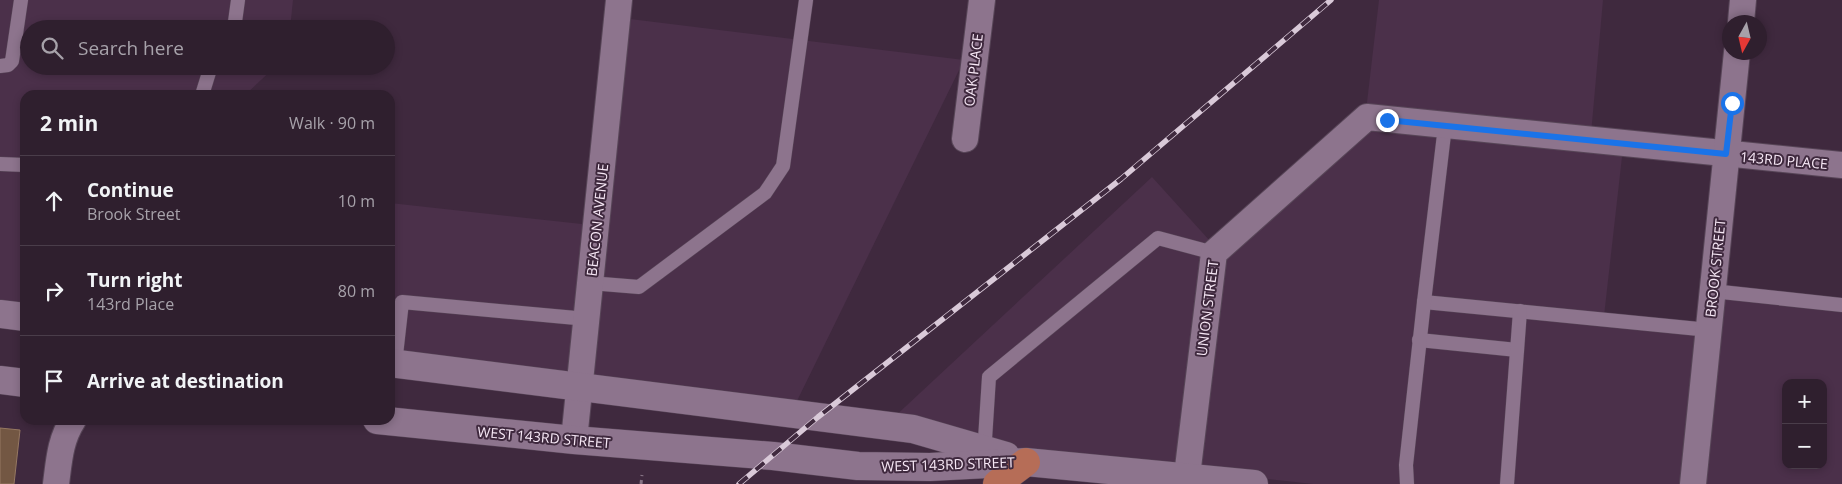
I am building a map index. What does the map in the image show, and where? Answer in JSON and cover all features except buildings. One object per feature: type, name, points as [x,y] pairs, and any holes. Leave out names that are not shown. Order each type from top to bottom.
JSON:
[{"type":"main road","points":[[0,314],[20,316]]},
{"type":"main road","name":"WEST 143RD STREET","points":[[395,363],[912,429],[988,466]]},
{"type":"main road","name":"WEST 143RD STREET","points":[[395,422],[867,466],[988,466]]},
{"type":"main road","points":[[816,461],[863,477],[871,484]]},
{"type":"main road","points":[[988,466],[1026,462],[1187,481],[1254,484]]},
{"type":"street","name":"BEACON AVENUE","points":[[574,440],[619,0]]},
{"type":"street","name":"OAK PLACE","points":[[965,139],[982,0]]},
{"type":"street","points":[[1742,15],[1743,0]]},
{"type":"street","name":"BROOK STREET","points":[[1694,484],[1712,291],[1737,60]]},
{"type":"street","name":"143RD PLACE","points":[[1367,117],[1842,165]]},
{"type":"street","name":"UNION STREET","points":[[1187,481],[1214,253],[1367,117]]},
{"type":"street","points":[[59,425],[60,454]]},
{"type":"street","points":[[56,484],[60,454],[69,425]]},
{"type":"lane","points":[[0,66],[8,65],[12,61],[21,0]]},
{"type":"lane","points":[[235,20],[238,0]]},
{"type":"lane","points":[[590,284],[639,287],[765,193],[783,166],[806,0]]},
{"type":"lane","points":[[204,90],[208,75]]},
{"type":"lane","points":[[1407,484],[1406,464],[1419,340],[1445,126]]},
{"type":"lane","points":[[0,164],[20,165]]},
{"type":"lane","points":[[988,466],[989,377],[1158,238],[1214,253]]},
{"type":"lane","points":[[1712,291],[1842,305]]},
{"type":"lane","points":[[395,345],[402,302],[587,319]]},
{"type":"lane","points":[[1424,302],[1709,330]]},
{"type":"lane","points":[[1507,484],[1520,311]]},
{"type":"lane","points":[[1419,340],[1517,350]]},
{"type":"shaded area","points":[[0,0],[293,0],[291,20],[20,20],[20,75],[266,75],[250,90],[20,90],[20,311],[0,309]]},
{"type":"shaded area","points":[[1379,0],[1603,0],[1591,134],[1366,111]]},
{"type":"shaded area","points":[[622,18],[964,60],[794,407],[585,382]]},
{"type":"shaded area","points":[[1368,121],[1440,130],[1418,304],[1704,333],[1704,292],[1842,308],[1842,484],[1313,484],[1193,471],[1219,255]]},
{"type":"shaded area","points":[[1449,131],[1623,148],[1604,316],[1428,299]]},
{"type":"shaded area","points":[[1152,177],[1210,241],[1183,468],[1026,454],[891,420]]},
{"type":"shaded area","points":[[395,204],[591,225],[576,382],[395,359]]},
{"type":"railway","points":[[739,484],[818,417],[1121,179],[1331,0]]},
{"type":"route","points":[[1387,120],[1726,154],[1732,103]]}]
